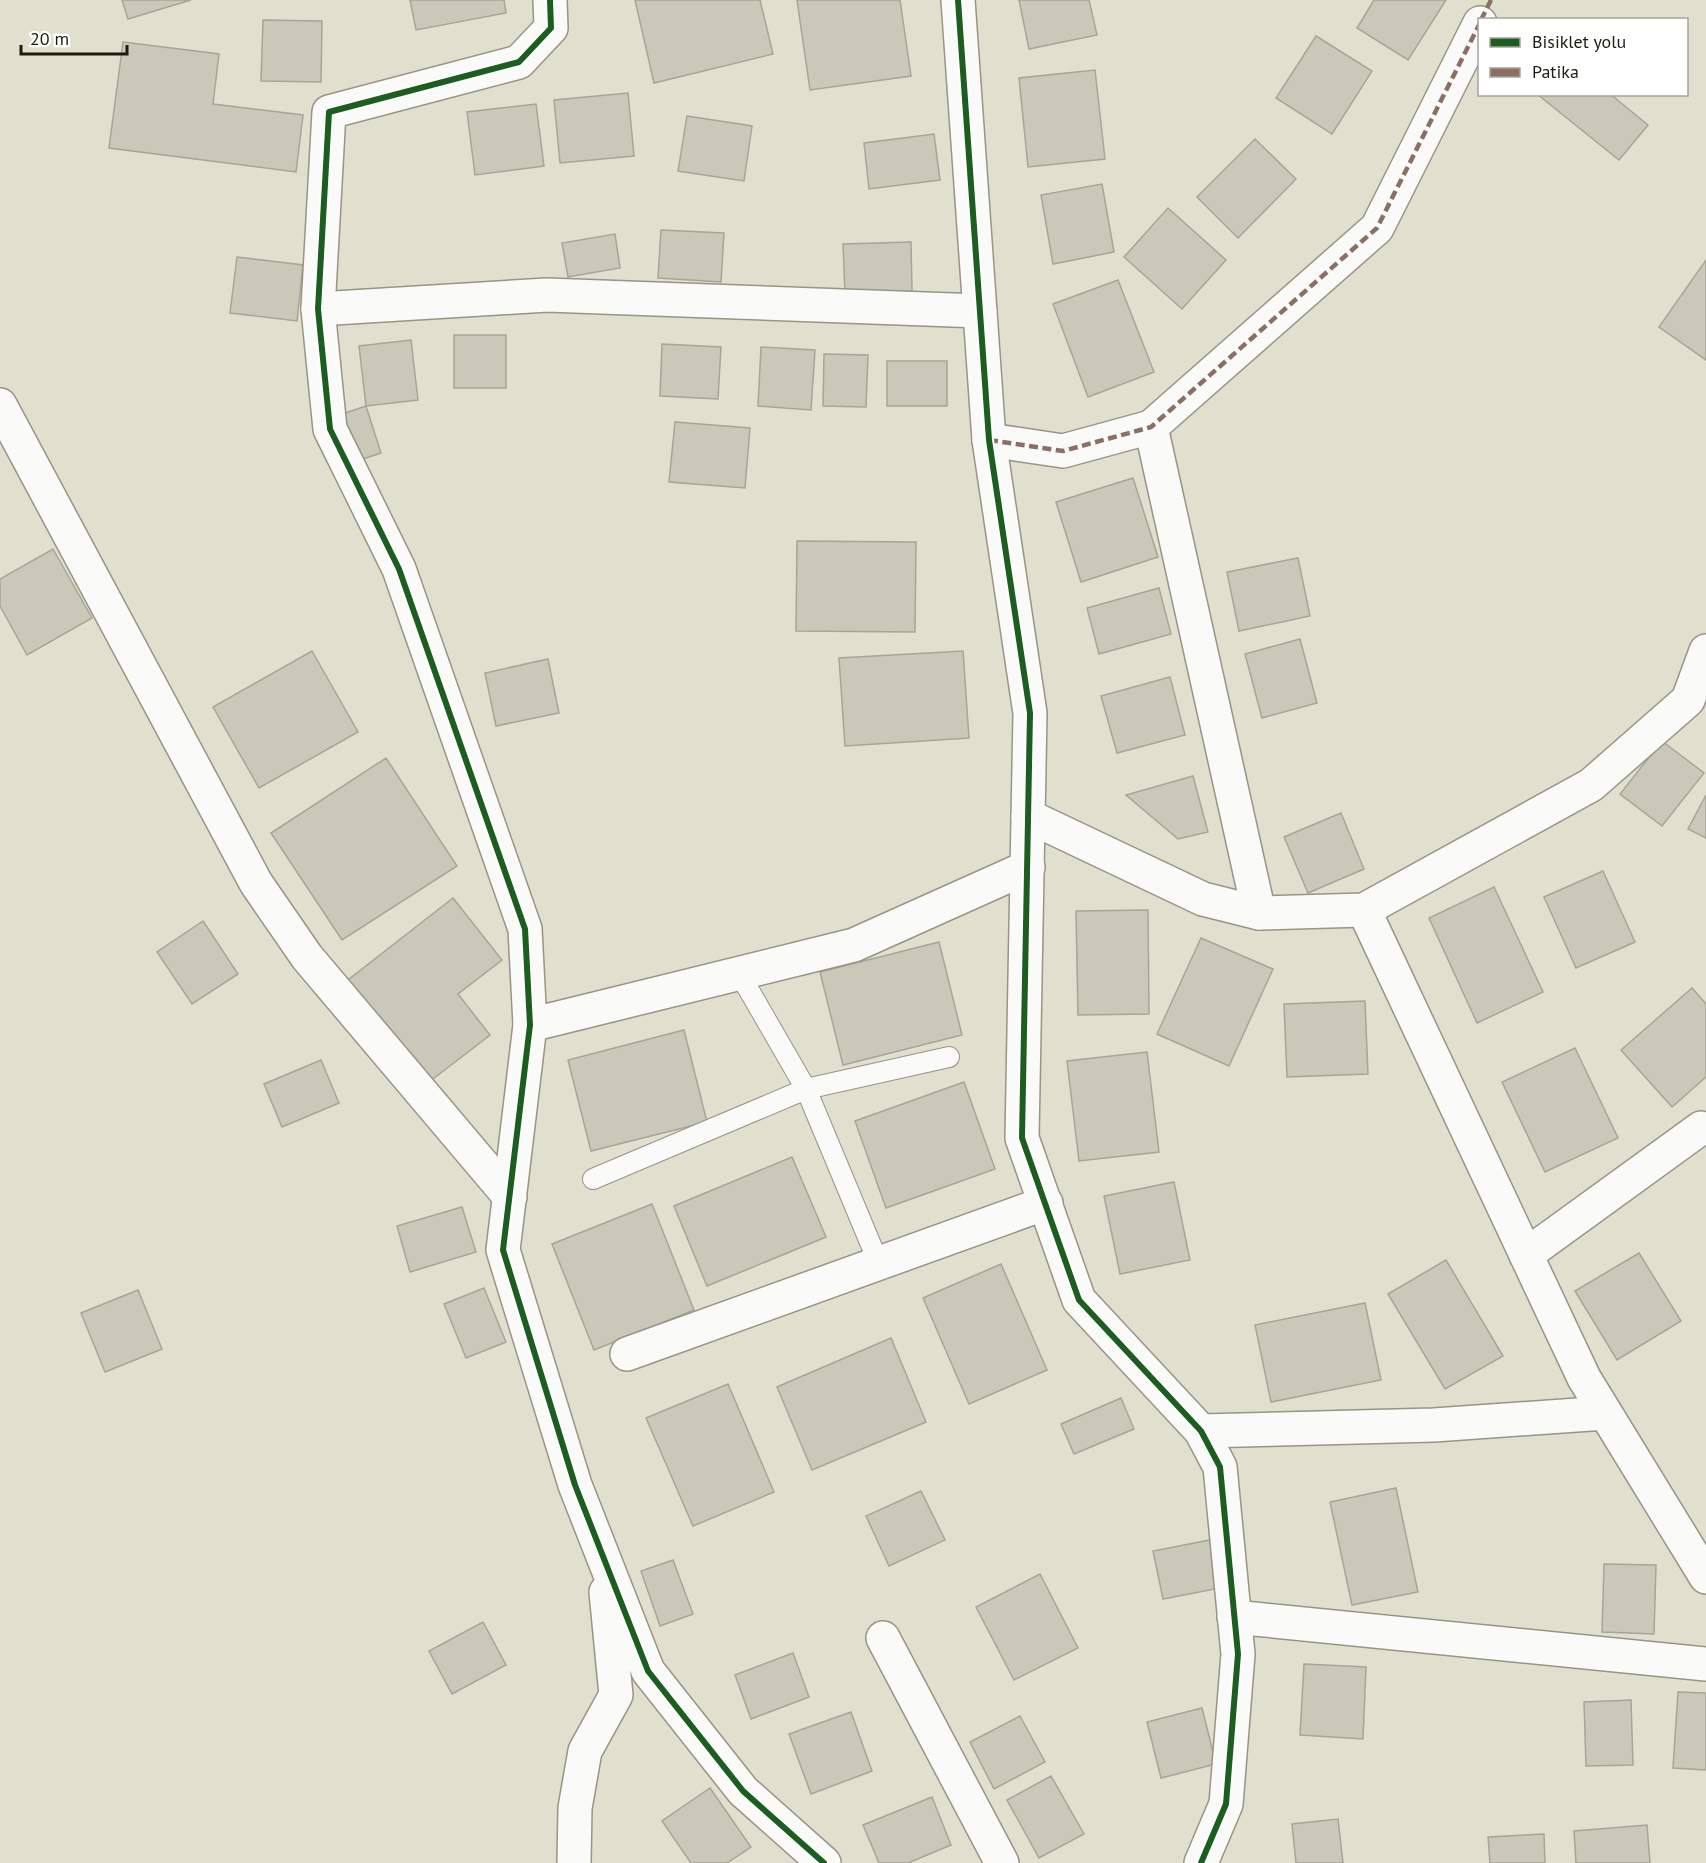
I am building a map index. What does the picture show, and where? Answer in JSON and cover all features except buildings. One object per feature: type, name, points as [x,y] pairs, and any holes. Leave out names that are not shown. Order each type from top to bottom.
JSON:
[{"type":"street","points":[[550,0],[551,28],[519,62],[329,111],[318,309],[330,429],[399,569],[525,929],[530,1025],[503,1250],[575,1485],[648,1671],[743,1791],[824,1863]]},
{"type":"street","points":[[958,0],[989,440],[1030,713],[1023,1138],[1079,1300],[1201,1431],[1220,1467],[1238,1654],[1226,1804],[1201,1863]]},
{"type":"street","points":[[1482,18],[1491,0]]},
{"type":"street","points":[[989,440],[1063,451],[1151,427],[1377,228],[1478,25]]},
{"type":"street","points":[[318,309],[547,295],[980,311]]},
{"type":"street","points":[[0,405],[256,883],[307,957],[510,1197]]},
{"type":"street","points":[[1151,427],[1259,913]]},
{"type":"street","points":[[1028,816],[1203,899],[1259,913],[1364,910],[1591,785],[1688,700],[1706,651]]},
{"type":"street","points":[[530,1025],[854,945],[1028,867]]},
{"type":"street","points":[[1364,910],[1584,1378],[1706,1577]]},
{"type":"street","points":[[1526,1255],[1701,1128]]},
{"type":"street","points":[[627,1354],[1046,1203]]},
{"type":"street","points":[[1201,1431],[1434,1425],[1605,1413]]},
{"type":"street","points":[[574,1863],[575,1808],[585,1751],[616,1695],[602,1552]]},
{"type":"street","points":[[1234,1617],[1706,1664]]},
{"type":"street","points":[[883,1638],[1002,1863]]},
{"type":"lane","points":[[739,974],[806,1089],[879,1264]]},
{"type":"lane","points":[[593,1179],[806,1089],[949,1057]]},
{"type":"marked path","points":[[1482,18],[1491,0]]},
{"type":"marked path","points":[[989,440],[1063,451],[1151,427],[1377,228],[1478,27]]},
{"type":"cycle path","points":[[550,0],[551,28],[519,62],[329,112],[318,309],[330,429],[399,569],[525,929],[530,1025],[503,1250],[575,1485],[648,1671],[743,1791],[824,1863]]},
{"type":"cycle path","points":[[958,0],[989,440],[1030,713],[1022,1138],[1079,1300],[1201,1431],[1220,1467],[1238,1654],[1226,1804],[1201,1863]]}]
